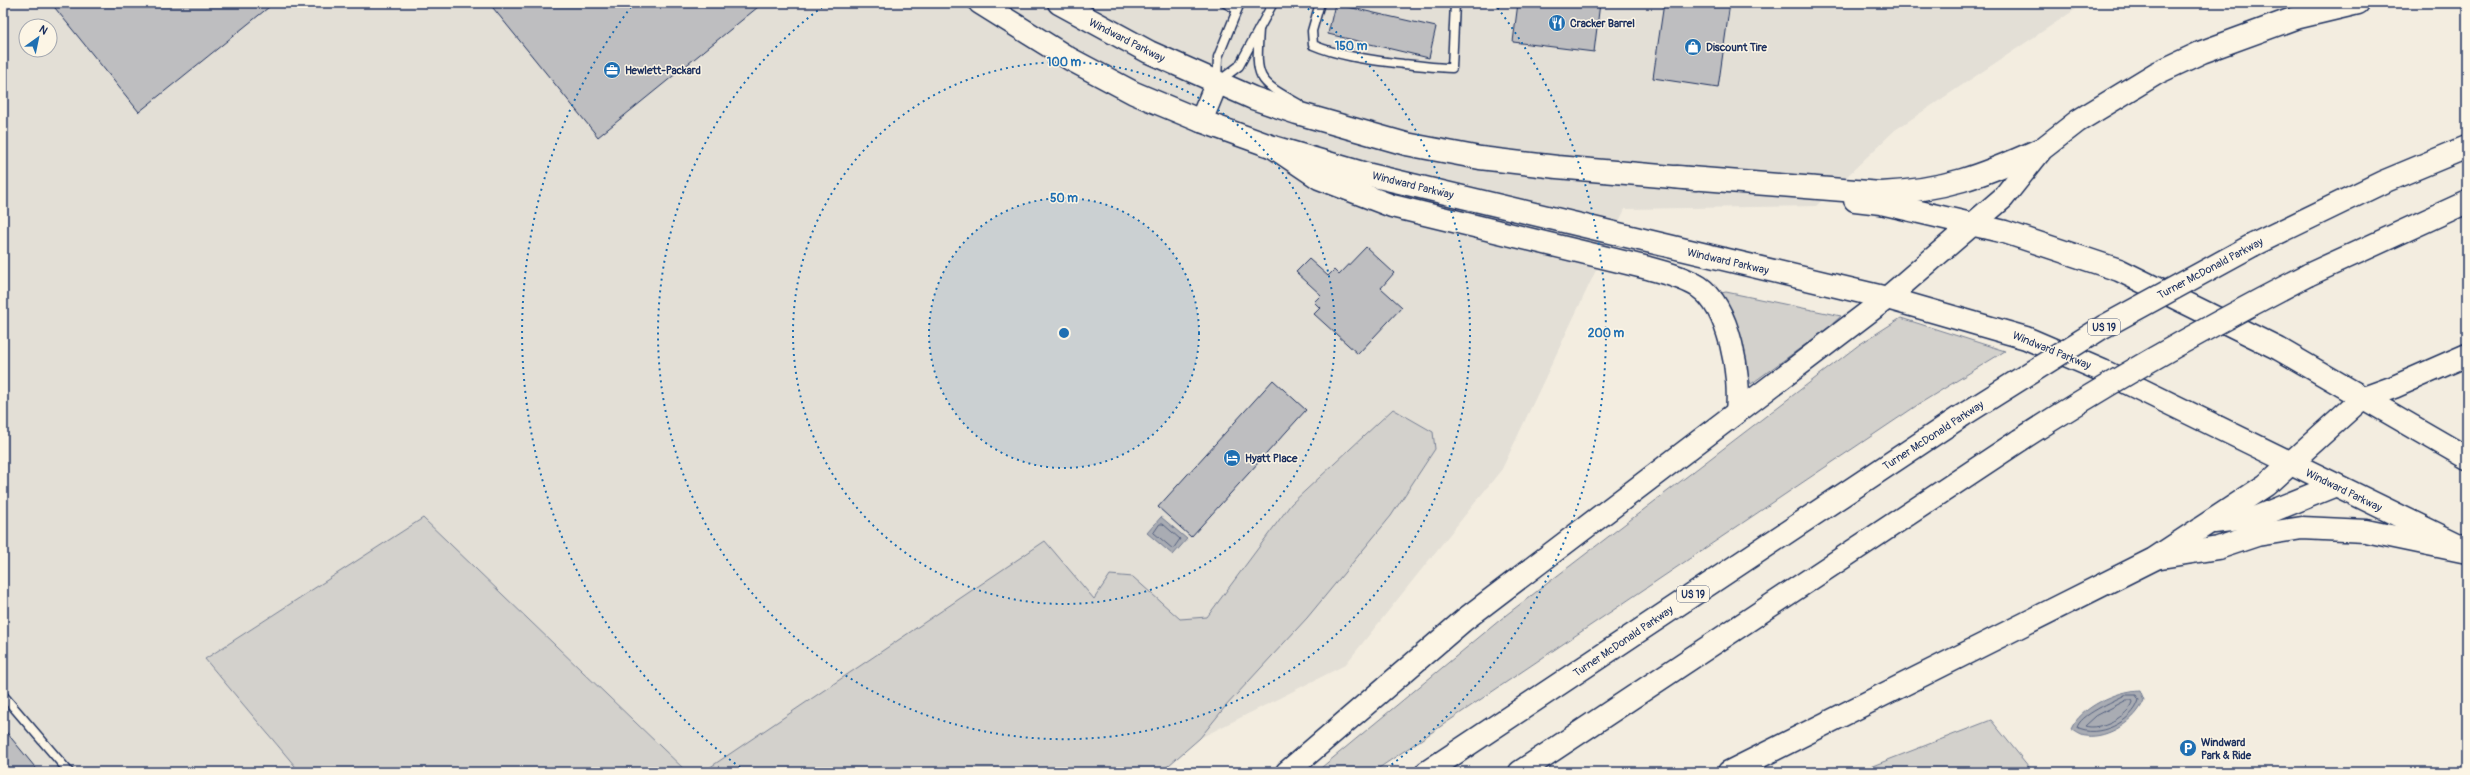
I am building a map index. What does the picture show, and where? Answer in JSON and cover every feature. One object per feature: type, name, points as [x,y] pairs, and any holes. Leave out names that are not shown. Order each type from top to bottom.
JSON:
[{"type":"main road","name":"Windward Parkway","points":[[980,3],[1007,22],[1082,66],[1134,93],[1201,121],[1273,147],[1381,178],[1887,298],[2026,338],[2103,371],[2467,551]]},
{"type":"main road","name":"Windward Parkway","points":[[1059,3],[1149,52],[1253,98],[1297,113],[1406,144],[1480,158],[1557,167],[1677,177],[1881,203],[2005,232],[2119,270],[2279,349],[2361,399],[2467,458]]},
{"type":"main road","points":[[1677,177],[1881,193],[1912,192],[1962,182],[2042,149],[2111,99],[2157,73],[2202,52],[2295,18],[2358,3]]},
{"type":"main road","points":[[1201,121],[1217,82]]},
{"type":"main road","points":[[1273,147],[1319,178],[1392,206],[1648,268],[1683,278],[1700,287],[1720,316],[1732,346],[1740,394],[1738,411]]},
{"type":"main road","name":"Turner McDonald Parkway","points":[[1427,772],[1960,418],[2103,328],[2253,245],[2383,182],[2467,147]]},
{"type":"main road","points":[[1287,772],[1464,620],[1887,298],[1975,224],[2003,198],[2042,149]]},
{"type":"main road","points":[[1520,772],[2088,394],[2161,353],[2308,275],[2467,202]]},
{"type":"main road","points":[[1729,772],[2154,558],[2266,485],[2291,465],[2361,399],[2394,388],[2467,355]]},
{"type":"main road","points":[[2209,522],[2257,517],[2336,485]]},
{"type":"main road","points":[[2154,558],[2218,548],[2258,535],[2302,528],[2366,531],[2467,551]]},
{"type":"lane","points":[[1217,82],[1218,57],[1238,6],[1225,3]]},
{"type":"lane","points":[[1217,82],[1239,66],[1274,3]]},
{"type":"lane","points":[[1320,3],[1312,31],[1313,45],[1325,50],[1382,63],[1403,64],[1426,68],[1452,68],[1456,3]]},
{"type":"lane","points":[[1259,29],[1258,72],[1270,88],[1312,111],[1406,144]]},
{"type":"lane","points":[[3,695],[69,772]]},
{"type":"shaded area","points":[[3,3],[2085,3],[1895,130],[1816,206],[1625,209],[1502,469],[1345,665],[1200,738],[1094,600],[703,772],[687,772],[423,519],[205,659],[300,772],[3,772]]},
{"type":"shaded area","points":[[1726,292],[1841,316],[1828,328],[1751,384],[1721,298],[1721,293]]},
{"type":"shaded area","points":[[1901,318],[2005,351],[1919,404],[1373,772],[1316,772],[1506,615],[1860,344]]},
{"type":"shaded area","points":[[1393,409],[1433,432],[1435,449],[1391,516],[1307,618],[1225,707],[1200,738],[1161,772],[703,772],[1045,541],[1094,599],[1110,575],[1133,577],[1180,619],[1207,617],[1291,504]]},
{"type":"shaded area","points":[[423,518],[687,772],[300,772],[205,659]]},
{"type":"shaded area","points":[[1991,720],[2033,772],[1857,772]]},
{"type":"water","points":[[1161,517],[1187,539],[1173,555],[1147,533]]},
{"type":"water","points":[[2140,690],[2144,700],[2135,714],[2121,727],[2095,736],[2082,735],[2071,729],[2076,721],[2091,707],[2120,693]]},
{"type":"building","points":[[51,3],[274,3],[139,112]]},
{"type":"building","name":"Hewlett-Packard","points":[[489,3],[763,3],[598,137]]},
{"type":"building","name":"Cracker Barrel","points":[[1518,3],[1600,3],[1594,52],[1513,42]]},
{"type":"building","points":[[1664,3],[1730,3],[1718,88],[1653,78]]},
{"type":"building","points":[[1335,4],[1436,27],[1429,58],[1328,34]]},
{"type":"building","points":[[1366,247],[1394,273],[1381,288],[1402,307],[1358,354],[1314,314],[1320,308],[1314,302],[1321,295],[1296,272],[1309,259],[1328,276],[1334,270],[1339,275]]},
{"type":"building","name":"Hyatt Place","points":[[1273,380],[1306,410],[1191,537],[1158,507]]},
{"type":"building","points":[[3,728],[39,772],[3,772]]},
{"type":"place","name":"Cracker Barrel","points":[[1557,23]]},
{"type":"place","name":"Discount Tire","points":[[1693,47]]},
{"type":"place","name":"Hewlett-Packard","points":[[612,70]]},
{"type":"place","name":"Hyatt Place","points":[[1232,458]]},
{"type":"place","name":"Windward Park & Ride","points":[[2188,748]]}]
